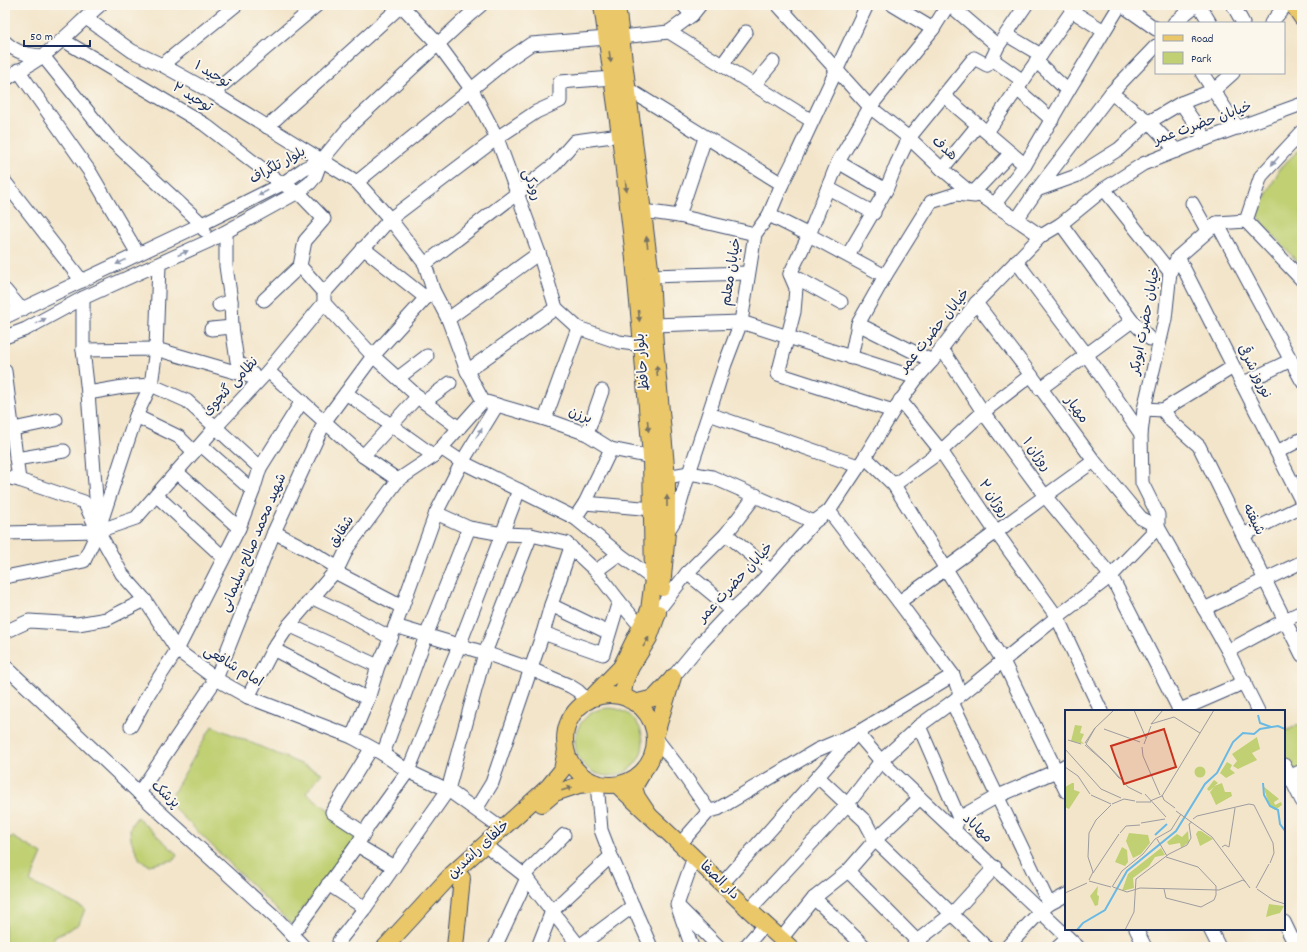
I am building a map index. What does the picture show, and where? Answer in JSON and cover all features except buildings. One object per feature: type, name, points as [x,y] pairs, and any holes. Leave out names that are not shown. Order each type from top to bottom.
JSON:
[{"type":"main road","name":"بلوار حافظ","points":[[588,701],[621,667],[649,610],[653,579],[649,345],[654,325],[651,276],[628,89],[614,37],[602,5]]},
{"type":"main road","name":"بلوار حافظ","points":[[617,5],[614,37],[613,78],[666,477],[667,532],[660,608],[649,638],[624,681]]},
{"type":"main road","points":[[1293,5],[1302,18]]},
{"type":"main road","points":[[644,770],[632,780],[617,784],[607,785],[588,779],[574,767],[569,759],[565,742],[568,726],[575,713],[588,701],[611,696],[617,696],[632,702],[654,698],[673,677]]},
{"type":"main road","points":[[654,737],[673,677]]},
{"type":"main road","points":[[624,681],[628,689],[640,698],[654,698]]},
{"type":"main road","points":[[624,681],[623,694],[641,708],[648,716],[652,725],[654,737],[653,753],[634,787],[637,797],[649,815]]},
{"type":"main road","name":"خلفای راشدین","points":[[385,947],[452,874],[548,787],[562,770],[566,750]]},
{"type":"main road","name":"خلفای راشدین","points":[[395,947],[462,878],[519,824],[555,793],[580,785],[597,783]]},
{"type":"main road","points":[[617,784],[649,815]]},
{"type":"main road","name":"دار الصفا","points":[[649,815],[748,910],[785,943]]},
{"type":"main road","points":[[455,947],[462,878]]},
{"type":"street","points":[[5,80],[18,70],[43,56],[63,40],[100,5]]},
{"type":"street","points":[[162,65],[236,5]]},
{"type":"street","points":[[213,93],[318,5]]},
{"type":"street","points":[[267,127],[401,5]]},
{"type":"street","name":"رودکی","points":[[401,5],[438,44],[472,90],[497,138],[539,253],[556,308]]},
{"type":"street","points":[[321,161],[351,126],[438,44],[482,5]]},
{"type":"street","name":"هدف","points":[[778,5],[870,107],[909,138],[966,189],[984,198],[1041,236]]},
{"type":"street","name":"خیابان معلم","points":[[653,554],[676,518],[689,473],[725,364],[741,322],[755,234],[769,215],[782,184],[798,154],[867,5]]},
{"type":"street","points":[[893,5],[908,9],[933,29]]},
{"type":"street","points":[[896,405],[778,374],[794,312],[796,288],[790,274],[809,235],[838,162],[870,107],[933,29],[949,5],[998,46]]},
{"type":"street","points":[[848,255],[874,213],[886,190],[909,138],[974,58],[987,65],[992,60],[998,46],[1007,35],[1026,5]]},
{"type":"street","points":[[851,358],[858,324],[885,276],[931,202],[956,194],[984,198],[1025,165],[1104,31],[1121,5],[1155,28]]},
{"type":"street","points":[[1175,22],[1197,5],[1209,22]]},
{"type":"street","points":[[1234,5],[1242,22]]},
{"type":"street","points":[[1272,22],[1286,5]]},
{"type":"street","points":[[669,32],[691,8]]},
{"type":"street","points":[[942,169],[982,128],[1020,85],[1074,8],[1104,31]]},
{"type":"street","name":"توحید ۱","points":[[86,18],[132,51],[162,65],[213,93],[357,182],[390,219],[425,264]]},
{"type":"street","points":[[357,182],[506,61],[531,44],[669,32],[812,121]]},
{"type":"street","points":[[722,65],[746,32]]},
{"type":"street","points":[[1007,35],[1038,58],[1068,91]]},
{"type":"street","name":"توحید ۲","points":[[63,40],[204,124],[282,184],[298,192],[324,219],[305,241],[300,266]]},
{"type":"street","points":[[5,42],[12,48],[27,55],[43,56],[110,139],[202,224],[209,241]]},
{"type":"street","points":[[1017,219],[1037,190],[1112,93],[1155,47]]},
{"type":"street","points":[[992,60],[1020,85],[1052,120]]},
{"type":"street","points":[[754,85],[773,62]]},
{"type":"street","points":[[18,70],[90,172],[138,254]]},
{"type":"street","points":[[1203,74],[1238,128]]},
{"type":"street","points":[[1037,190],[1076,176],[1119,149],[1149,122],[1181,103],[1214,90],[1232,74]]},
{"type":"street","name":"نظامی گنجوی","points":[[5,533],[98,531],[136,518],[264,375],[363,248],[390,219],[497,138],[536,112],[560,101],[560,82],[613,78]]},
{"type":"street","points":[[628,89],[705,138],[782,184]]},
{"type":"street","points":[[1112,93],[1149,122],[1178,151]]},
{"type":"street","points":[[944,96],[1025,165]]},
{"type":"street","points":[[1181,103],[1206,139]]},
{"type":"street","name":"خیابان حضرت عمر","points":[[673,677],[702,642],[732,610],[754,590],[770,570],[814,522],[829,511],[862,462],[896,405],[976,303],[1041,236],[1061,224],[1104,189],[1143,164],[1302,104]]},
{"type":"street","points":[[1246,221],[1261,176],[1302,132]]},
{"type":"street","points":[[430,294],[425,264],[554,165],[575,141],[620,136]]},
{"type":"street","points":[[679,216],[705,138]]},
{"type":"street","points":[[984,198],[1011,153]]},
{"type":"street","name":"بلوار تلگراف","points":[[5,318],[202,224],[282,184],[305,168],[321,161]]},
{"type":"street","name":"بلوار تلگراف","points":[[5,337],[26,329],[83,298],[159,265],[209,241],[298,192],[310,184],[315,177],[321,161]]},
{"type":"street","points":[[838,162],[886,190]]},
{"type":"street","points":[[5,182],[82,281]]},
{"type":"street","points":[[828,188],[874,213]]},
{"type":"street","points":[[1104,189],[1170,272]]},
{"type":"street","points":[[1192,203],[1212,227],[1302,381]]},
{"type":"street","points":[[643,210],[679,216],[755,234]]},
{"type":"street","points":[[769,215],[848,255],[885,276]]},
{"type":"street","points":[[1212,227],[1246,221]]},
{"type":"street","points":[[1246,221],[1302,280]]},
{"type":"street","points":[[1061,224],[1132,321],[1150,339]]},
{"type":"street","name":"خیابان حضرت ابوبکر","points":[[1158,527],[1158,515],[1142,483],[1141,434],[1144,409],[1165,319],[1170,272],[1178,257],[1212,227]]},
{"type":"street","points":[[226,232],[223,267],[225,303],[232,327],[236,361],[264,375],[302,401],[363,456],[398,480]]},
{"type":"street","points":[[363,248],[430,294],[448,319],[467,371],[482,401]]},
{"type":"street","points":[[448,319],[539,253]]},
{"type":"street","name":"نوروز شرقی","points":[[1178,257],[1302,502]]},
{"type":"street","points":[[1016,261],[1086,354],[1141,434]]},
{"type":"street","points":[[5,577],[84,561],[98,531],[136,416],[151,385],[156,349],[159,265]]},
{"type":"street","points":[[264,300],[300,266],[324,298],[373,356],[421,399],[459,428]]},
{"type":"street","points":[[651,276],[748,273]]},
{"type":"street","points":[[790,274],[841,302]]},
{"type":"street","points":[[5,290],[22,310]]},
{"type":"street","name":"شهید محمد صالح سلیمانی","points":[[139,794],[216,679],[274,532],[325,421],[373,356],[430,294]]},
{"type":"street","points":[[83,298],[83,350],[88,393],[98,531]]},
{"type":"street","name":"مهیار","points":[[976,303],[1094,461],[1141,518],[1158,527]]},
{"type":"street","points":[[467,371],[556,308],[578,328],[619,342],[649,345]]},
{"type":"street","points":[[1040,389],[1132,321]]},
{"type":"street","points":[[654,325],[741,322],[787,338],[917,378]]},
{"type":"street","points":[[858,324],[932,361]]},
{"type":"street","points":[[211,329],[232,327]]},
{"type":"street","points":[[545,418],[578,328]]},
{"type":"street","name":"روژان ۱","points":[[942,348],[984,412],[1045,496],[1111,576],[1178,710]]},
{"type":"street","points":[[83,350],[156,349],[264,375]]},
{"type":"street","points":[[398,378],[427,356]]},
{"type":"street","points":[[1242,384],[1291,360]]},
{"type":"street","points":[[1144,409],[1163,410],[1233,367]]},
{"type":"street","points":[[5,371],[19,480]]},
{"type":"street","points":[[894,485],[941,451],[984,412],[1031,375]]},
{"type":"street","points":[[363,456],[421,399],[450,383]]},
{"type":"street","points":[[88,393],[123,387],[151,385],[187,402],[260,468]]},
{"type":"street","points":[[587,434],[602,391]]},
{"type":"street","points":[[346,393],[392,426],[437,452],[462,462],[575,518],[619,554],[653,579]]},
{"type":"street","points":[[132,726],[150,693],[177,650],[239,528],[260,468],[302,401]]},
{"type":"street","name":"برزن","points":[[482,401],[545,418],[587,434],[611,449],[651,457]]},
{"type":"street","name":"شقایق","points":[[248,697],[273,649],[289,625],[337,570],[348,547],[398,480],[437,452],[482,401]]},
{"type":"street","points":[[352,737],[368,699],[378,666],[393,632],[436,513],[462,462],[497,405]]},
{"type":"street","name":"روژان ۲","points":[[896,405],[941,451],[996,532],[1057,617],[1101,710]]},
{"type":"street","name":"شیفته","points":[[1163,410],[1172,422],[1198,446],[1302,655]]},
{"type":"street","points":[[709,414],[862,462],[894,485],[1003,661],[1061,768],[1065,786]]},
{"type":"street","points":[[136,416],[179,437],[198,449],[253,490]]},
{"type":"street","points":[[13,429],[56,420]]},
{"type":"street","points":[[1277,452],[1302,439]]},
{"type":"street","points":[[575,518],[585,503],[611,449]]},
{"type":"street","points":[[16,459],[64,451]]},
{"type":"street","points":[[899,602],[947,569],[1094,461]]},
{"type":"street","points":[[177,472],[239,528]]},
{"type":"street","points":[[666,477],[689,473],[712,477],[756,495],[814,522]]},
{"type":"street","name":"امام شافعی","points":[[5,477],[19,480],[84,502],[122,574],[146,600],[177,650],[216,679],[248,697],[352,737],[371,749],[383,754],[408,771],[448,790],[502,829]]},
{"type":"street","points":[[292,936],[408,771],[459,646],[519,490]]},
{"type":"street","points":[[660,608],[687,573],[726,534],[756,495]]},
{"type":"street","points":[[156,496],[223,557]]},
{"type":"street","points":[[585,503],[653,509]]},
{"type":"street","points":[[1243,535],[1302,506]]},
{"type":"street","points":[[829,511],[953,675],[956,698],[996,797],[1045,907]]},
{"type":"street","points":[[436,513],[469,528],[503,534],[531,535],[566,543],[596,571],[618,601],[641,627]]},
{"type":"street","points":[[748,910],[847,806],[881,761],[919,726],[1111,576],[1158,527],[1245,682],[1258,710]]},
{"type":"street","points":[[383,754],[426,636],[469,528]]},
{"type":"street","points":[[274,532],[312,552],[337,570],[402,607]]},
{"type":"street","points":[[726,534],[770,570]]},
{"type":"street","points":[[339,941],[365,908],[448,790],[485,653],[531,535]]},
{"type":"street","points":[[476,809],[492,784],[571,547]]},
{"type":"street","points":[[596,571],[619,554]]},
{"type":"street","points":[[1204,609],[1302,562]]},
{"type":"street","points":[[687,573],[732,610]]},
{"type":"street","points":[[313,598],[345,613],[393,632],[426,636],[485,653],[531,669],[570,686],[578,691],[588,701]]},
{"type":"street","points":[[5,632],[30,621],[78,624],[107,619],[146,600]]},
{"type":"street","points":[[543,633],[603,654],[618,601]]},
{"type":"street","points":[[551,605],[609,633]]},
{"type":"street","points":[[1228,651],[1302,612]]},
{"type":"street","points":[[289,625],[378,666]]},
{"type":"street","points":[[273,649],[368,699]]},
{"type":"street","name":"پزشک","points":[[5,666],[139,794],[277,919],[304,947]]},
{"type":"street","points":[[680,844],[709,811],[718,809],[817,750],[857,733],[953,675]]},
{"type":"street","points":[[1181,710],[1245,682]]},
{"type":"street","points":[[919,726],[957,824],[996,797],[1061,768]]},
{"type":"street","points":[[722,884],[857,733]]},
{"type":"street","name":"مهاباد","points":[[857,733],[881,761],[920,798],[957,824],[994,867],[1045,907],[1063,942],[1078,947]]},
{"type":"street","points":[[654,737],[679,768],[709,811]]},
{"type":"street","points":[[364,833],[332,812],[371,749]]},
{"type":"street","points":[[1302,771],[1286,774],[1302,801]]},
{"type":"street","points":[[818,777],[847,806],[865,821],[875,840],[986,947]]},
{"type":"street","points":[[597,783],[601,830],[632,906],[651,947]]},
{"type":"street","points":[[785,943],[814,898],[848,871],[875,840],[920,798]]},
{"type":"street","points":[[495,947],[526,876],[564,835]]},
{"type":"street","points":[[357,845],[394,867]]},
{"type":"street","points":[[492,850],[526,876],[580,947],[632,906]]},
{"type":"street","points":[[538,947],[552,911],[611,856]]},
{"type":"street","points":[[692,947],[676,905],[694,857]]},
{"type":"street","points":[[848,871],[917,945],[952,914],[994,867]]},
{"type":"street","points":[[328,884],[365,908]]},
{"type":"street","points":[[1008,947],[1045,907],[1065,896]]},
{"type":"street","points":[[814,898],[865,947]]},
{"type":"street","points":[[676,905],[719,947]]},
{"type":"street","points":[[745,947],[765,924]]},
{"type":"street","points":[[1285,924],[1296,947]]},
{"type":"street","points":[[1136,930],[1145,947]]},
{"type":"street","points":[[1210,930],[1219,947]]},
{"type":"green space","points":[[1302,147],[1302,267],[1266,227],[1258,215],[1268,191],[1281,167]]},
{"type":"green space","points":[[609,708],[622,711],[633,718],[640,729],[643,742],[640,755],[633,766],[622,773],[609,776],[596,773],[585,766],[578,755],[575,742],[578,729],[585,718],[596,711]]},
{"type":"green space","points":[[1302,723],[1302,767],[1292,771],[1285,756],[1285,732]]},
{"type":"green space","points":[[212,726],[322,773],[306,793],[360,833],[292,925],[168,802]]},
{"type":"green space","points":[[137,817],[177,854],[174,860],[149,865],[140,860],[131,840],[130,829]]},
{"type":"green space","points":[[13,837],[42,854],[30,882],[85,909],[79,924],[55,937],[50,947],[5,947],[5,839]]}]
